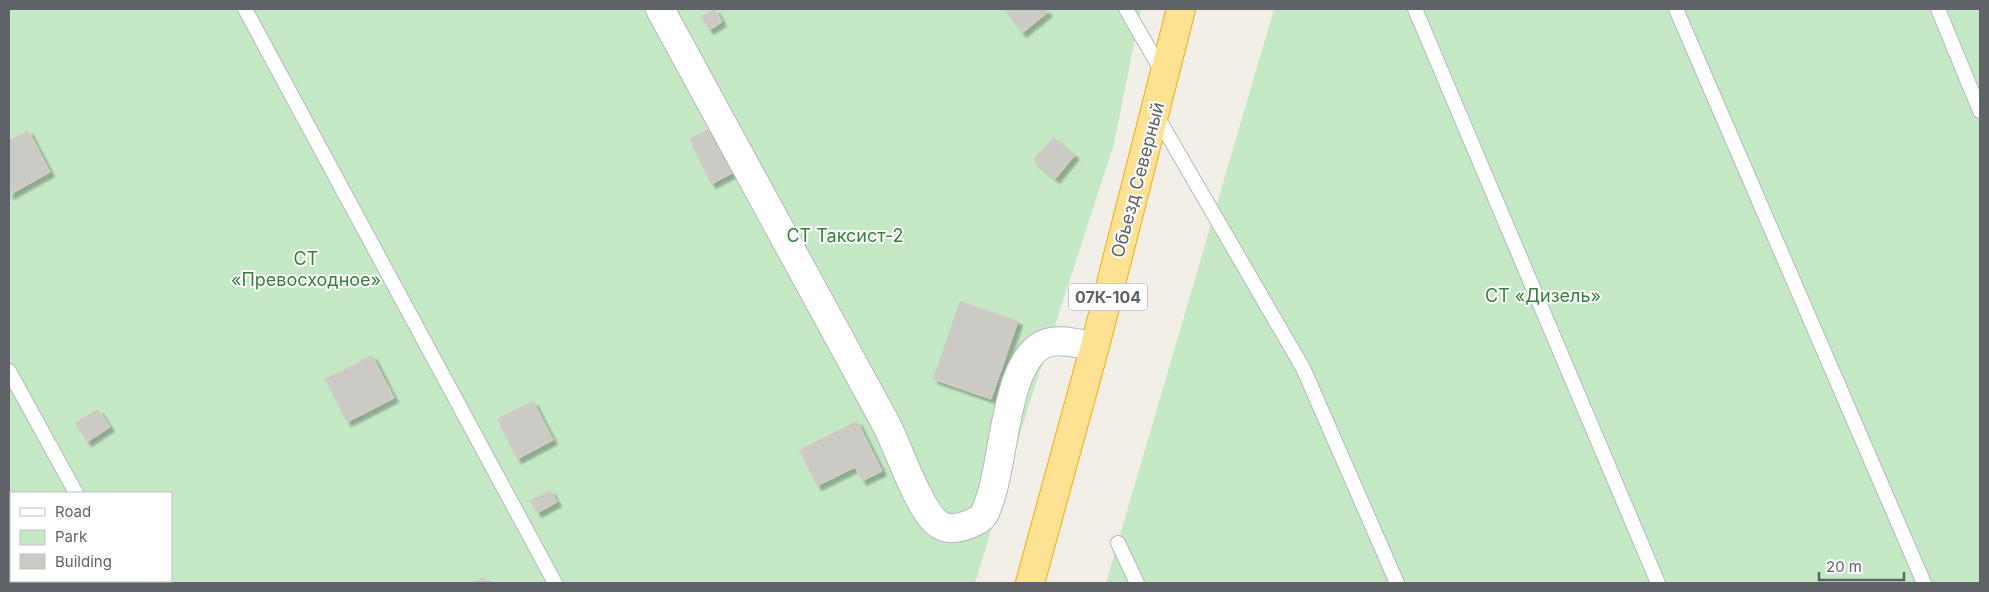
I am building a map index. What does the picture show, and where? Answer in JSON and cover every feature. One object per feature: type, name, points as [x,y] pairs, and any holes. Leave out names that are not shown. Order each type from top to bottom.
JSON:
[{"type":"highway","name":"Обьезд Северный","points":[[1030,583],[1095,346],[1156,114],[1181,9]]},
{"type":"street","points":[[660,9],[888,427],[926,511],[938,524],[950,529],[968,526],[983,517],[994,490],[1015,383],[1025,360],[1035,349],[1052,342],[1095,346]]},
{"type":"lane","points":[[245,9],[555,583]]},
{"type":"lane","points":[[1126,9],[1135,15],[1165,76]]},
{"type":"lane","points":[[1414,9],[1658,583]]},
{"type":"lane","points":[[1676,9],[1924,583]]},
{"type":"lane","points":[[1938,9],[1980,111]]},
{"type":"lane","points":[[1156,114],[1303,368],[1396,583]]},
{"type":"lane","points":[[9,370],[75,492]]},
{"type":"lane","points":[[1118,542],[1137,583]]},
{"type":"green space","points":[[9,9],[1141,9],[1114,144],[1029,405],[975,583],[9,583]]},
{"type":"green space","name":"СТ «Дизель»","points":[[1274,9],[1980,9],[1980,583],[1106,583]]},
{"type":"building","points":[[715,9],[722,22],[709,30],[701,16]]},
{"type":"building","points":[[1004,9],[1045,9],[1048,12],[1022,33]]},
{"type":"building","points":[[714,126],[736,171],[711,184],[689,139]]},
{"type":"building","points":[[28,130],[50,172],[9,195],[9,141]]},
{"type":"building","points":[[1053,137],[1075,155],[1055,179],[1033,160]]},
{"type":"building","points":[[960,301],[1018,321],[991,399],[933,379]]},
{"type":"building","points":[[372,355],[394,398],[347,422],[325,379]]},
{"type":"building","points":[[533,401],[553,440],[517,459],[497,419]]},
{"type":"building","points":[[98,409],[110,427],[87,442],[75,423]]},
{"type":"building","points":[[857,421],[882,471],[862,481],[855,467],[817,486],[799,450]]},
{"type":"building","points":[[550,490],[557,502],[537,513],[530,501]]},
{"type":"building","points":[[484,577],[487,583],[472,583]]},
{"type":"park label","name":"СТ Таксист-2","points":[[845,236]]},
{"type":"park label","name":"СТ «Превосходное»","points":[[306,269]]}]
